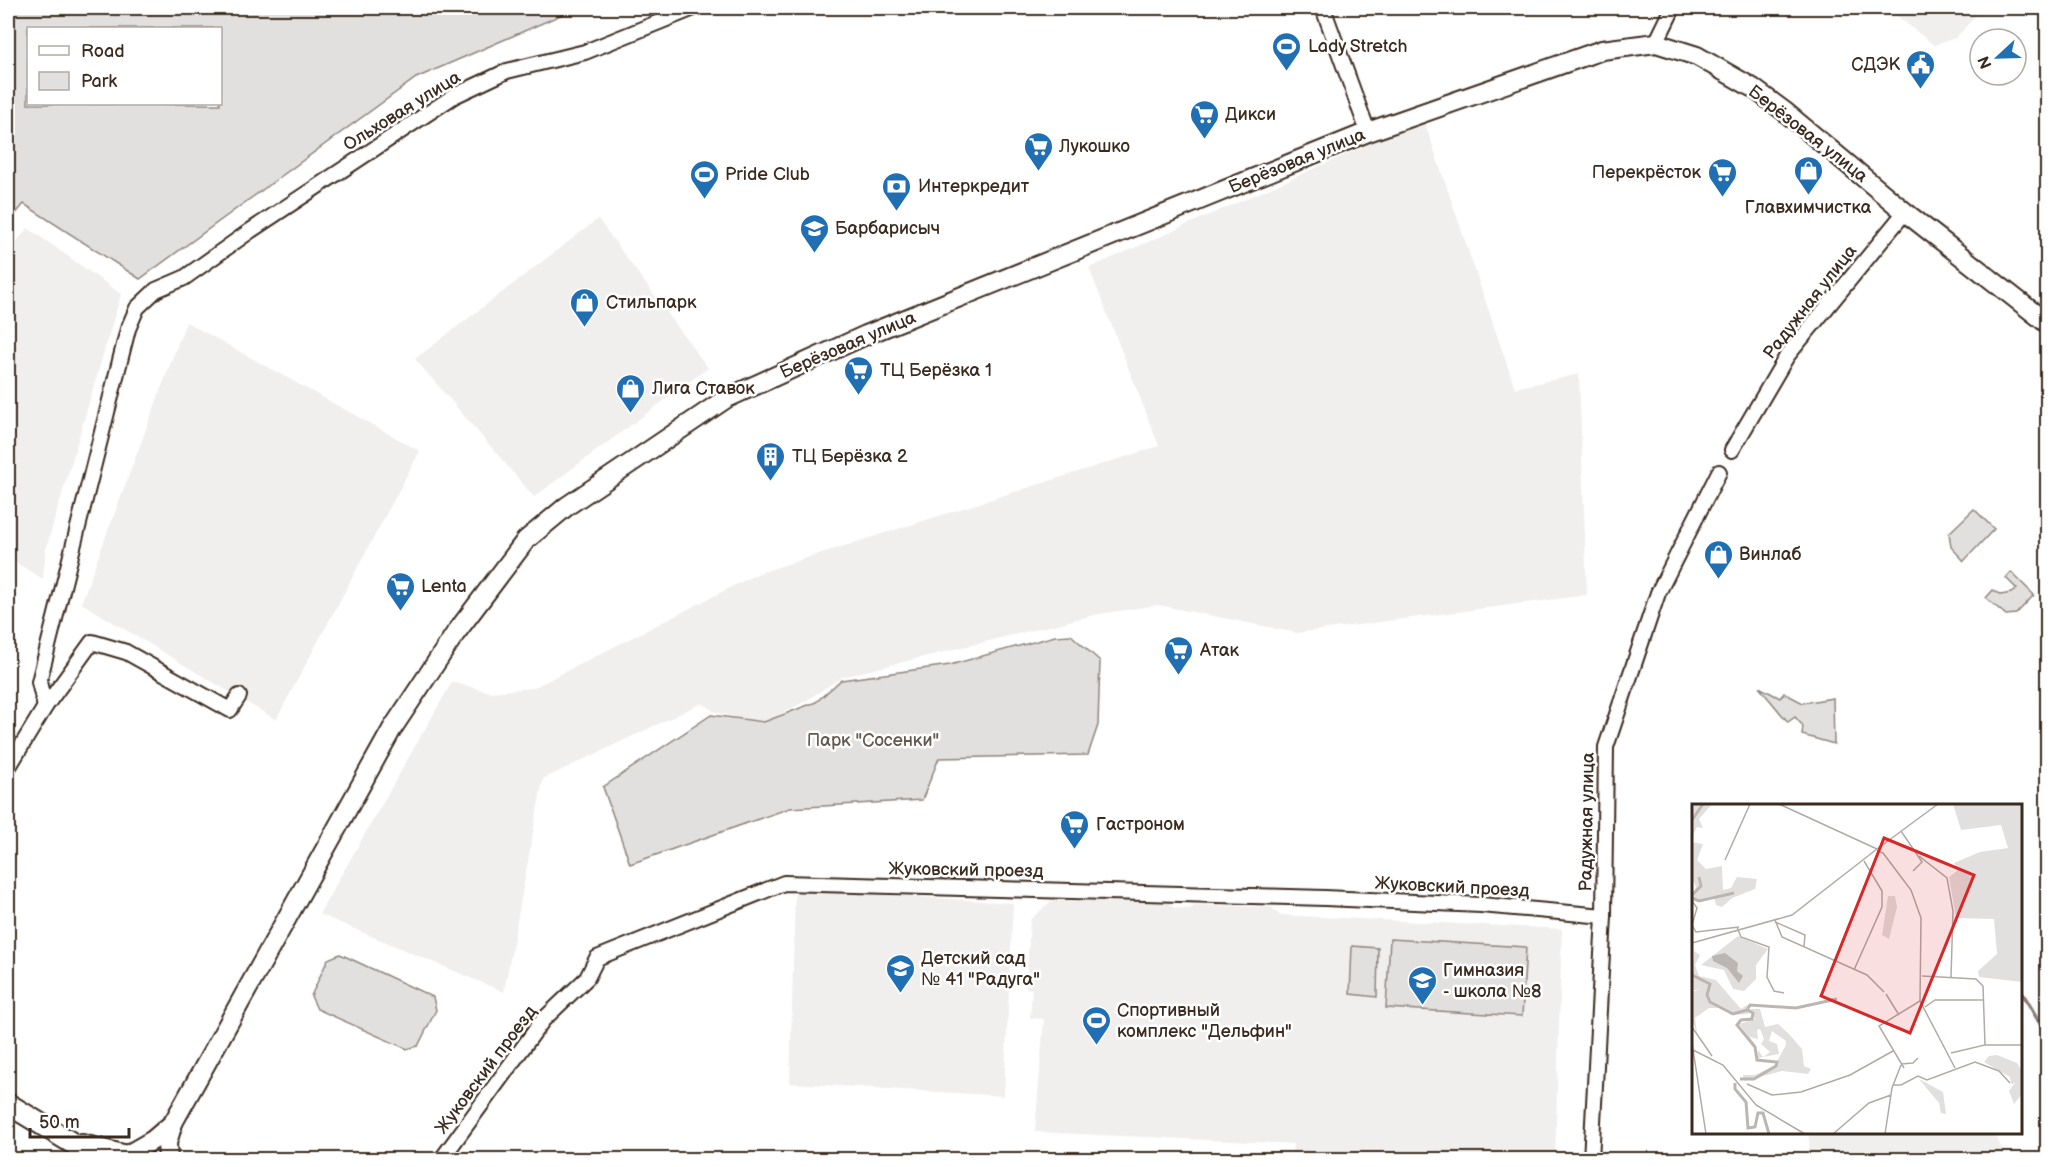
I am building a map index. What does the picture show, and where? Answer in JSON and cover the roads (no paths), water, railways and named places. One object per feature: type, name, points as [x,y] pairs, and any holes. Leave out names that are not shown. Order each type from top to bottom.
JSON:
[{"type":"main road","points":[[8,1104],[100,1160]]},
{"type":"street","name":"Ольховая улица","points":[[45,707],[39,682],[128,329],[137,308],[156,290],[184,278],[250,231],[454,96],[507,71],[585,52],[694,8]]},
{"type":"street","points":[[1323,8],[1368,132]]},
{"type":"street","points":[[1656,43],[1673,8]]},
{"type":"street","name":"Берёзовая улица","points":[[173,1123],[392,729],[455,634],[526,540],[567,506],[744,389],[866,335],[1368,132],[1602,50],[1656,43],[1697,56],[1753,88],[1905,212],[2048,324]]},
{"type":"street","name":"Радужная улица","points":[[1732,450],[1786,356],[1905,212]]},
{"type":"street","name":"Радужная улица","points":[[1591,1160],[1604,916],[1606,747],[1658,593],[1719,472]]},
{"type":"street","points":[[8,768],[45,707],[92,642],[126,652],[230,710],[239,696]]},
{"type":"street","name":"Жуковский проезд","points":[[441,1160],[543,1020],[587,978],[597,958],[784,883],[1325,898],[1481,905],[1604,916]]},
{"type":"street","points":[[73,1142],[127,1155],[153,1140],[173,1123]]},
{"type":"street","points":[[168,1160],[167,1143],[173,1123]]},
{"type":"waterway","points":[[2022,992],[2048,1037]]},
{"type":"place","name":"Lady Stretch","points":[[1287,72]]},
{"type":"place","name":"СДЭК","points":[[1921,90]]},
{"type":"place","name":"Дикси","points":[[1204,140]]},
{"type":"place","name":"Лукошко","points":[[1038,172]]},
{"type":"place","name":"Главхимчистка","points":[[1808,196]]},
{"type":"place","name":"Перекрёсток","points":[[1722,198]]},
{"type":"place","name":"Pride Club","points":[[704,200]]},
{"type":"place","name":"Интеркредит","points":[[897,212]]},
{"type":"place","name":"Барбарисыч","points":[[814,254]]},
{"type":"place","name":"Стильпарк","points":[[585,328]]},
{"type":"place","name":"ТЦ Берёзка 1","points":[[859,396]]},
{"type":"place","name":"Лига Ставок","points":[[631,414]]},
{"type":"place","name":"ТЦ Берёзка 2","points":[[771,482]]},
{"type":"place","name":"Винлаб","points":[[1718,580]]},
{"type":"place","name":"Lenta","points":[[400,612]]},
{"type":"place","name":"Атак","points":[[1179,676]]},
{"type":"place","name":"Гастроном","points":[[1075,850]]},
{"type":"place","name":"Детский сад № 41 \"Радуга\"","points":[[900,994]]},
{"type":"place","name":"Гимназия - школа №8","points":[[1422,1006]]},
{"type":"place","name":"Спортивный комплекс \"Дельфин\"","points":[[1096,1046]]},
{"type":"park label","name":"Парк \"Сосенки\"","points":[[873,740]]}]
